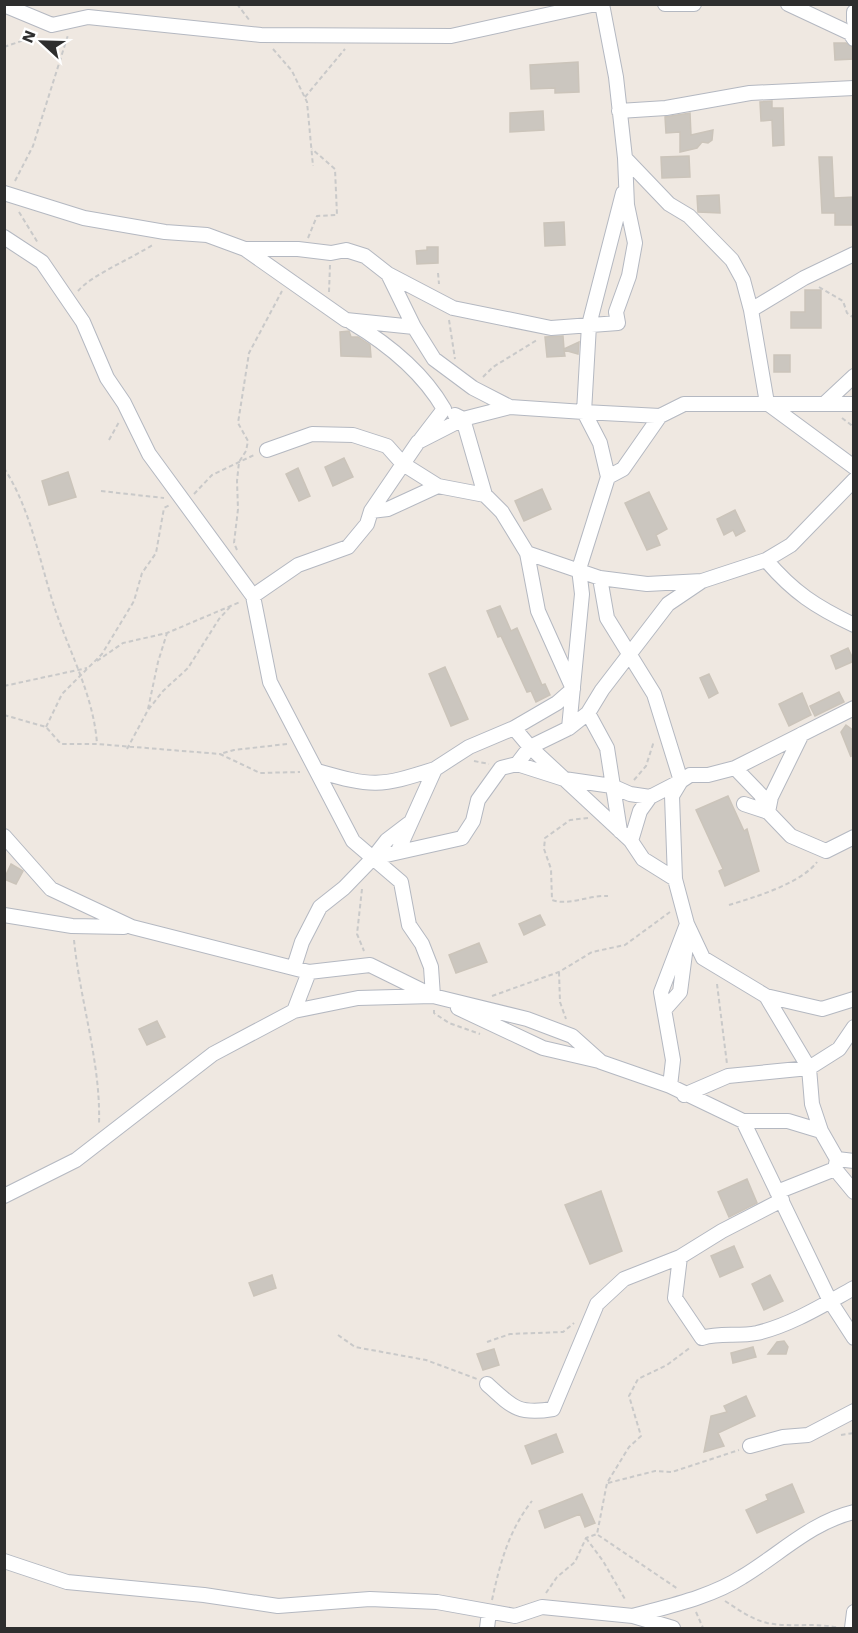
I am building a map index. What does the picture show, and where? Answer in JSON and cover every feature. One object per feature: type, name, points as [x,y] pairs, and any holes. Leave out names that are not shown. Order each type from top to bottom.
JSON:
[{"type":"street","points":[[4,5],[52,25],[88,17],[261,35],[452,36],[596,4]]},
{"type":"street","points":[[245,249],[331,253],[346,250],[365,256],[388,273],[453,308],[551,327],[618,323],[616,312],[629,276],[635,243],[627,206],[625,158],[616,76],[602,4]]},
{"type":"street","points":[[665,4],[694,4]]},
{"type":"street","points":[[788,4],[850,33],[854,39]]},
{"type":"street","points":[[854,12],[854,21]]},
{"type":"street","points":[[619,111],[666,108],[750,93],[854,88]]},
{"type":"street","points":[[625,158],[669,204],[689,216],[732,260],[743,280],[751,310],[767,403],[854,467]]},
{"type":"street","points":[[569,728],[582,594],[579,569],[608,477],[600,443],[584,412],[589,325],[626,182]]},
{"type":"street","points":[[7,193],[84,218],[170,232],[207,235],[245,249],[346,320],[373,335],[410,364],[433,390],[444,409],[463,419],[485,495],[502,512],[527,553],[538,611],[573,689]]},
{"type":"street","points":[[4,237],[42,262],[83,322],[107,378],[124,403],[149,454],[181,501],[253,596],[270,682],[353,841],[368,863],[401,882],[410,925],[422,944],[431,967],[433,996]]},
{"type":"street","points":[[751,310],[804,278],[854,254]]},
{"type":"street","points":[[388,273],[414,327],[434,358],[473,388],[510,407]]},
{"type":"street","points":[[346,320],[414,327]]},
{"type":"street","points":[[824,404],[854,376]]},
{"type":"street","points":[[608,477],[623,469],[660,416],[684,404],[854,404]]},
{"type":"street","points":[[418,442],[463,419],[510,407],[660,416]]},
{"type":"street","points":[[253,596],[298,565],[348,548],[367,524],[371,511],[418,442],[444,409]]},
{"type":"street","points":[[267,450],[312,434],[353,435],[387,446],[403,464],[438,486],[485,495]]},
{"type":"street","points":[[527,553],[600,578],[647,584],[702,580],[766,560],[791,545],[854,480]]},
{"type":"street","points":[[371,511],[388,509],[438,486]]},
{"type":"street","points":[[766,560],[788,586],[854,625]]},
{"type":"street","points":[[600,578],[606,618],[654,694],[681,781],[672,796],[675,879],[687,920],[703,958],[766,996],[822,1009],[854,999]]},
{"type":"street","points":[[517,764],[530,747],[569,728],[588,713],[602,690],[668,604],[702,580]]},
{"type":"street","points":[[317,771],[365,784],[388,784],[435,769],[469,747],[514,728],[557,703],[573,689]]},
{"type":"street","points":[[631,842],[640,811],[650,797],[690,775],[708,775],[735,768],[854,708]]},
{"type":"street","points":[[588,713],[607,748],[620,831]]},
{"type":"street","points":[[514,728],[530,747],[631,842],[643,859],[675,879]]},
{"type":"street","points":[[768,812],[771,797],[802,734]]},
{"type":"street","points":[[368,863],[398,851],[462,838],[473,821],[478,800],[501,768],[517,764],[564,779],[612,786],[630,794],[650,797]]},
{"type":"street","points":[[735,768],[761,795],[768,812],[791,836],[826,850],[854,837]]},
{"type":"street","points":[[398,851],[435,769]]},
{"type":"street","points":[[744,804],[768,812]]},
{"type":"street","points":[[294,967],[313,917],[320,907],[345,888],[387,840],[411,822]]},
{"type":"street","points":[[4,836],[51,889],[132,927],[201,947],[309,972],[370,965],[543,1048],[601,1062],[670,1086],[684,1095],[743,1122],[788,1121],[821,1131]]},
{"type":"street","points":[[4,915],[72,926],[132,927]]},
{"type":"street","points":[[670,1086],[673,1060],[665,1026],[665,1009],[661,992],[687,920]]},
{"type":"street","points":[[294,1011],[309,972]]},
{"type":"street","points":[[4,1196],[76,1160],[213,1054],[294,1011],[358,998],[433,996],[527,1019],[572,1036],[601,1062]]},
{"type":"street","points":[[766,996],[809,1068],[812,1104],[821,1131],[836,1164],[854,1192]]},
{"type":"street","points":[[684,1095],[728,1076],[809,1068],[839,1049],[854,1027]]},
{"type":"street","points":[[743,1122],[830,1301],[854,1338]]},
{"type":"street","points":[[487,1384],[514,1408],[531,1413],[553,1409],[597,1304],[624,1279],[680,1257],[836,1164],[854,1161]]},
{"type":"street","points":[[680,1257],[675,1298],[702,1338],[717,1333],[756,1334],[804,1315],[854,1288]]},
{"type":"street","points":[[750,1446],[783,1437],[808,1435],[854,1411]]},
{"type":"street","points":[[633,1616],[693,1598],[740,1579],[825,1521],[854,1512]]},
{"type":"street","points":[[4,1561],[67,1582],[204,1595],[278,1606],[370,1599],[437,1602],[515,1616],[542,1607],[633,1616],[673,1629]]},
{"type":"street","points":[[487,1629],[489,1612]]},
{"type":"street","points":[[852,1629],[854,1612]]},
{"type":"path","points":[[237,4],[292,70],[304,97],[313,166]]},
{"type":"path","points":[[42,262],[42,248],[7,193],[33,146],[72,21]]},
{"type":"path","points":[[4,47],[48,32]]},
{"type":"path","points":[[304,97],[346,47]]},
{"type":"path","points":[[303,250],[317,216],[337,215],[335,169],[312,149]]},
{"type":"path","points":[[68,302],[86,281],[136,256],[170,232]]},
{"type":"path","points":[[328,307],[331,253]]},
{"type":"path","points":[[804,278],[843,301],[847,313],[854,318]]},
{"type":"path","points":[[238,554],[234,543],[239,462],[246,451],[248,441],[238,423],[249,352],[288,279]]},
{"type":"path","points":[[473,388],[493,367],[512,354],[531,346],[551,327]]},
{"type":"path","points":[[46,727],[62,694],[102,654],[134,601],[142,573],[156,553],[164,508],[197,492],[213,475],[267,450]]},
{"type":"path","points":[[4,468],[43,559],[55,609],[95,720],[97,744]]},
{"type":"path","points":[[101,491],[181,501]]},
{"type":"path","points":[[4,686],[89,667],[123,643],[167,633],[253,596]]},
{"type":"path","points":[[128,748],[148,710],[163,690],[188,668],[219,619],[232,605]]},
{"type":"path","points":[[148,710],[155,673],[167,633]]},
{"type":"path","points":[[4,715],[46,727],[61,744],[97,744],[220,754],[234,750],[302,742]]},
{"type":"path","points":[[612,786],[637,779],[646,766],[662,719]]},
{"type":"path","points":[[220,754],[260,773],[317,771]]},
{"type":"path","points":[[453,758],[501,768]]},
{"type":"path","points":[[599,814],[570,820],[546,838],[544,849],[551,869],[552,900],[562,903],[593,895],[608,896]]},
{"type":"path","points":[[729,905],[766,893],[811,870],[826,850]]},
{"type":"path","points":[[368,863],[357,934],[370,965]]},
{"type":"path","points":[[485,994],[493,996],[559,972],[592,952],[625,945],[633,937],[657,923],[665,913],[677,910],[687,920]]},
{"type":"path","points":[[72,926],[78,979],[100,1112],[99,1142]]},
{"type":"path","points":[[559,972],[560,1002],[572,1036]]},
{"type":"path","points":[[716,979],[728,1076]]},
{"type":"path","points":[[487,1342],[510,1334],[563,1332],[575,1322]]},
{"type":"path","points":[[338,1335],[355,1347],[426,1360],[459,1370],[487,1384]]},
{"type":"path","points":[[542,1607],[545,1595],[557,1577],[575,1562],[586,1538],[597,1534],[605,1504],[607,1483],[629,1447],[642,1436],[629,1396],[638,1379],[667,1365],[702,1338]]},
{"type":"path","points":[[607,1483],[655,1471],[672,1472],[750,1446]]},
{"type":"path","points":[[489,1612],[499,1567],[516,1521],[532,1501]]},
{"type":"path","points":[[586,1538],[620,1587],[633,1616]]},
{"type":"building","points":[[834,43],[846,43],[853,48],[854,59],[835,60]]},
{"type":"building","points":[[578,62],[579,92],[555,93],[555,88],[531,89],[530,65]]},
{"type":"building","points":[[772,101],[772,108],[783,108],[784,145],[773,146],[772,120],[761,121],[760,102]]},
{"type":"building","points":[[543,111],[544,130],[510,132],[510,113]]},
{"type":"building","points":[[690,113],[691,135],[713,130],[712,140],[708,143],[702,142],[697,148],[680,152],[680,132],[666,133],[665,117]]},
{"type":"building","points":[[689,156],[690,177],[662,178],[661,157]]},
{"type":"building","points":[[819,157],[832,157],[834,198],[854,197],[854,225],[835,225],[835,213],[822,213]]},
{"type":"building","points":[[719,195],[720,213],[698,212],[697,196]]},
{"type":"building","points":[[564,222],[565,245],[545,246],[544,223]]},
{"type":"building","points":[[427,247],[438,247],[438,263],[417,264],[416,251],[427,250]]},
{"type":"building","points":[[805,290],[821,290],[821,328],[791,328],[791,312],[805,312]]},
{"type":"building","points":[[349,331],[351,337],[358,337],[370,345],[371,357],[341,356],[340,332]]},
{"type":"building","points":[[563,336],[564,349],[579,342],[578,354],[564,350],[565,356],[547,357],[545,337]]},
{"type":"building","points":[[774,355],[790,355],[790,372],[774,372]]},
{"type":"building","points":[[344,458],[353,477],[333,486],[325,467]]},
{"type":"building","points":[[298,468],[310,496],[299,501],[286,474]]},
{"type":"building","points":[[68,472],[76,497],[49,505],[42,481]]},
{"type":"building","points":[[542,489],[551,509],[524,521],[515,501]]},
{"type":"building","points":[[649,492],[667,529],[656,535],[660,545],[647,550],[625,503]]},
{"type":"building","points":[[735,510],[745,531],[736,536],[733,530],[724,535],[717,519]]},
{"type":"building","points":[[500,606],[511,631],[517,628],[542,685],[545,684],[550,695],[536,702],[531,691],[527,692],[487,611]]},
{"type":"building","points":[[848,648],[854,661],[836,669],[831,656]]},
{"type":"building","points":[[445,667],[468,719],[451,726],[429,674]]},
{"type":"building","points":[[709,674],[718,693],[709,698],[700,678]]},
{"type":"building","points":[[839,692],[844,702],[815,716],[810,706]]},
{"type":"building","points":[[802,693],[811,715],[789,726],[779,704]]},
{"type":"building","points":[[846,725],[853,730],[851,757],[841,732]]},
{"type":"building","points":[[728,796],[744,831],[747,829],[759,871],[725,886],[719,871],[723,869],[696,810]]},
{"type":"building","points":[[11,864],[23,871],[16,884],[4,879]]},
{"type":"building","points":[[540,915],[545,925],[524,935],[519,924]]},
{"type":"building","points":[[479,943],[487,962],[456,973],[449,955]]},
{"type":"building","points":[[157,1021],[165,1037],[147,1045],[139,1029]]},
{"type":"building","points":[[747,1179],[757,1203],[729,1217],[718,1192]]},
{"type":"building","points":[[601,1191],[622,1251],[590,1264],[565,1205]]},
{"type":"building","points":[[734,1246],[743,1267],[720,1277],[711,1256]]},
{"type":"building","points":[[272,1275],[276,1288],[254,1296],[249,1283]]},
{"type":"building","points":[[770,1275],[783,1301],[764,1310],[752,1284]]},
{"type":"building","points":[[784,1341],[788,1347],[786,1354],[768,1354],[777,1342]]},
{"type":"building","points":[[753,1347],[756,1357],[733,1363],[731,1353]]},
{"type":"building","points":[[494,1349],[499,1365],[483,1370],[477,1354]]},
{"type":"building","points":[[746,1396],[755,1416],[718,1433],[724,1446],[704,1452],[711,1416],[727,1412],[724,1406]]},
{"type":"building","points":[[556,1434],[563,1452],[532,1464],[525,1446]]},
{"type":"building","points":[[792,1484],[804,1512],[757,1533],[746,1510],[768,1500],[766,1495]]},
{"type":"building","points":[[582,1494],[595,1523],[585,1527],[580,1514],[545,1528],[539,1511]]}]
